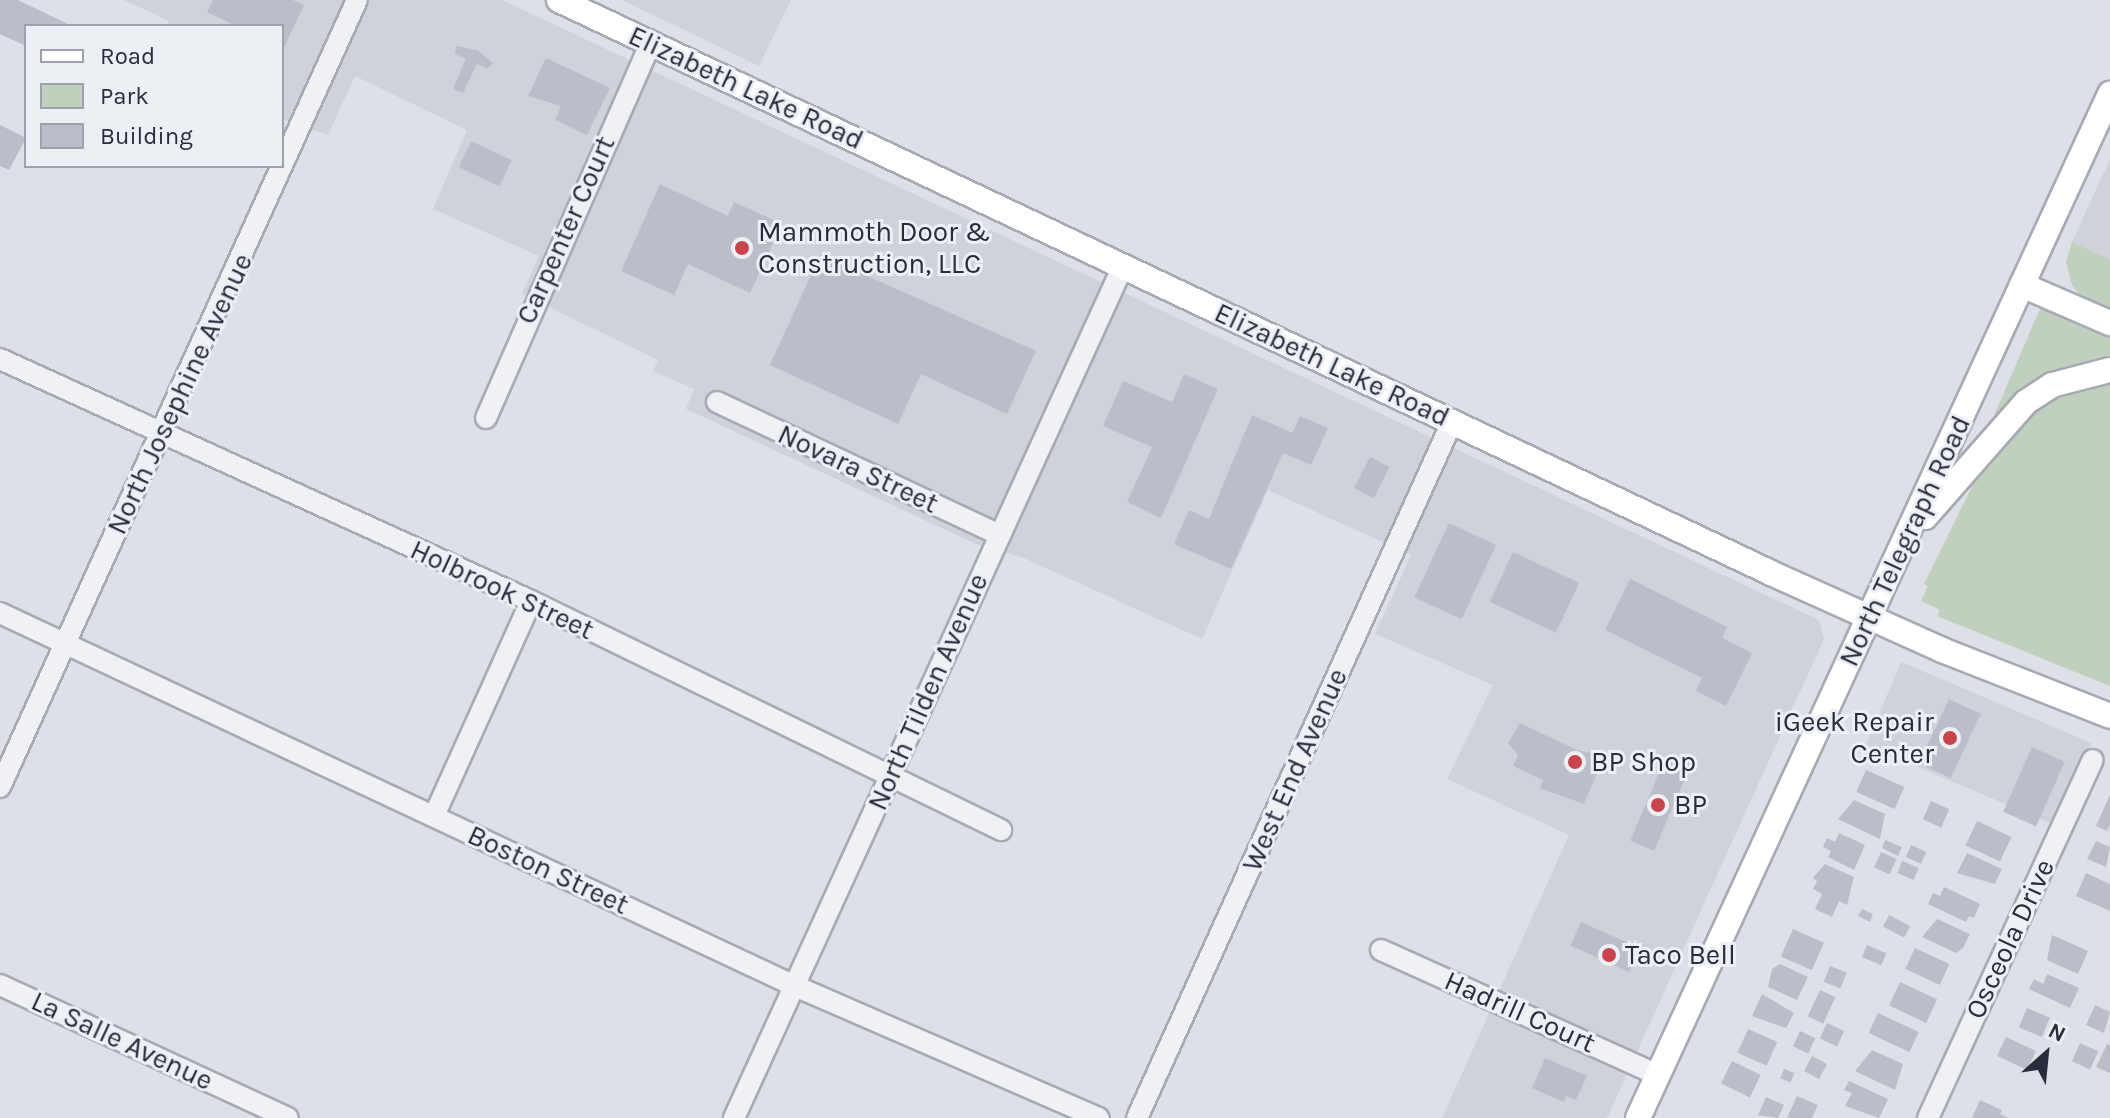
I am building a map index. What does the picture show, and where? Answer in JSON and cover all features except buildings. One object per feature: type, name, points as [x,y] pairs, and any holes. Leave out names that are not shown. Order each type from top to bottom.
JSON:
[{"type":"main road","name":"Elizabeth Lake Road","points":[[559,0],[1870,618],[2110,716]]},
{"type":"main road","name":"North Telegraph Road","points":[[1638,1118],[2110,94]]},
{"type":"main road","points":[[2022,285],[2110,323]]},
{"type":"main road","points":[[1905,541],[2026,402],[2052,385],[2110,370]]},
{"type":"street","name":"North Josephine Avenue","points":[[284,162],[357,0]]},
{"type":"street","name":"Carpenter Court","points":[[486,418],[651,43]]},
{"type":"street","name":"North Josephine Avenue","points":[[0,787],[281,168]]},
{"type":"street","name":"North Tilden Avenue","points":[[734,1118],[1123,266]]},
{"type":"street","name":"Holbrook Street","points":[[0,359],[161,436],[531,601],[1001,830]]},
{"type":"street","name":"Novara Street","points":[[717,402],[1000,535]]},
{"type":"street","name":"West End Avenue","points":[[1137,1118],[1452,422]]},
{"type":"street","points":[[434,816],[531,601]]},
{"type":"street","name":"Boston Street","points":[[0,613],[795,986],[1099,1118]]},
{"type":"street","name":"Osceola Drive","points":[[1928,1118],[2093,760]]},
{"type":"street","name":"Hadrill Court","points":[[1381,950],[1658,1075]]},
{"type":"street","name":"La Salle Avenue","points":[[0,985],[288,1118]]},
{"type":"shaded area","points":[[124,0],[502,0],[1819,620],[1824,639],[1607,1118],[1442,1118],[1569,835],[1447,779],[1493,685],[1375,634],[1411,555],[1268,490],[1202,639],[1024,558],[976,544],[686,409],[694,389],[653,371],[658,360],[522,294],[539,256],[433,209],[467,130],[355,76],[328,135],[284,120],[284,24],[168,24],[169,21]]},
{"type":"shaded area","points":[[622,0],[791,0],[759,66]]},
{"type":"shaded area","points":[[2110,159],[2110,259],[2072,242]]},
{"type":"shaded area","points":[[1901,662],[2092,743],[2056,826],[1866,745]]},
{"type":"green space","points":[[2072,242],[2110,259],[2110,314],[2082,298],[2072,285],[2066,262]]},
{"type":"green space","points":[[2042,304],[2110,332],[2110,359],[2062,369],[2033,384],[1993,418]]},
{"type":"green space","points":[[2110,377],[2110,686],[1937,616],[1940,610],[1921,601],[1928,586],[1924,584],[1988,454],[2038,402]]},
{"type":"place","name":"Mammoth Door & Construction, LLC","points":[[742,248]]},
{"type":"place","name":"iGeek Repair Center","points":[[1950,738]]},
{"type":"place","name":"BP Shop","points":[[1575,762]]},
{"type":"place","name":"BP","points":[[1658,805]]},
{"type":"place","name":"Taco Bell","points":[[1609,955]]}]
